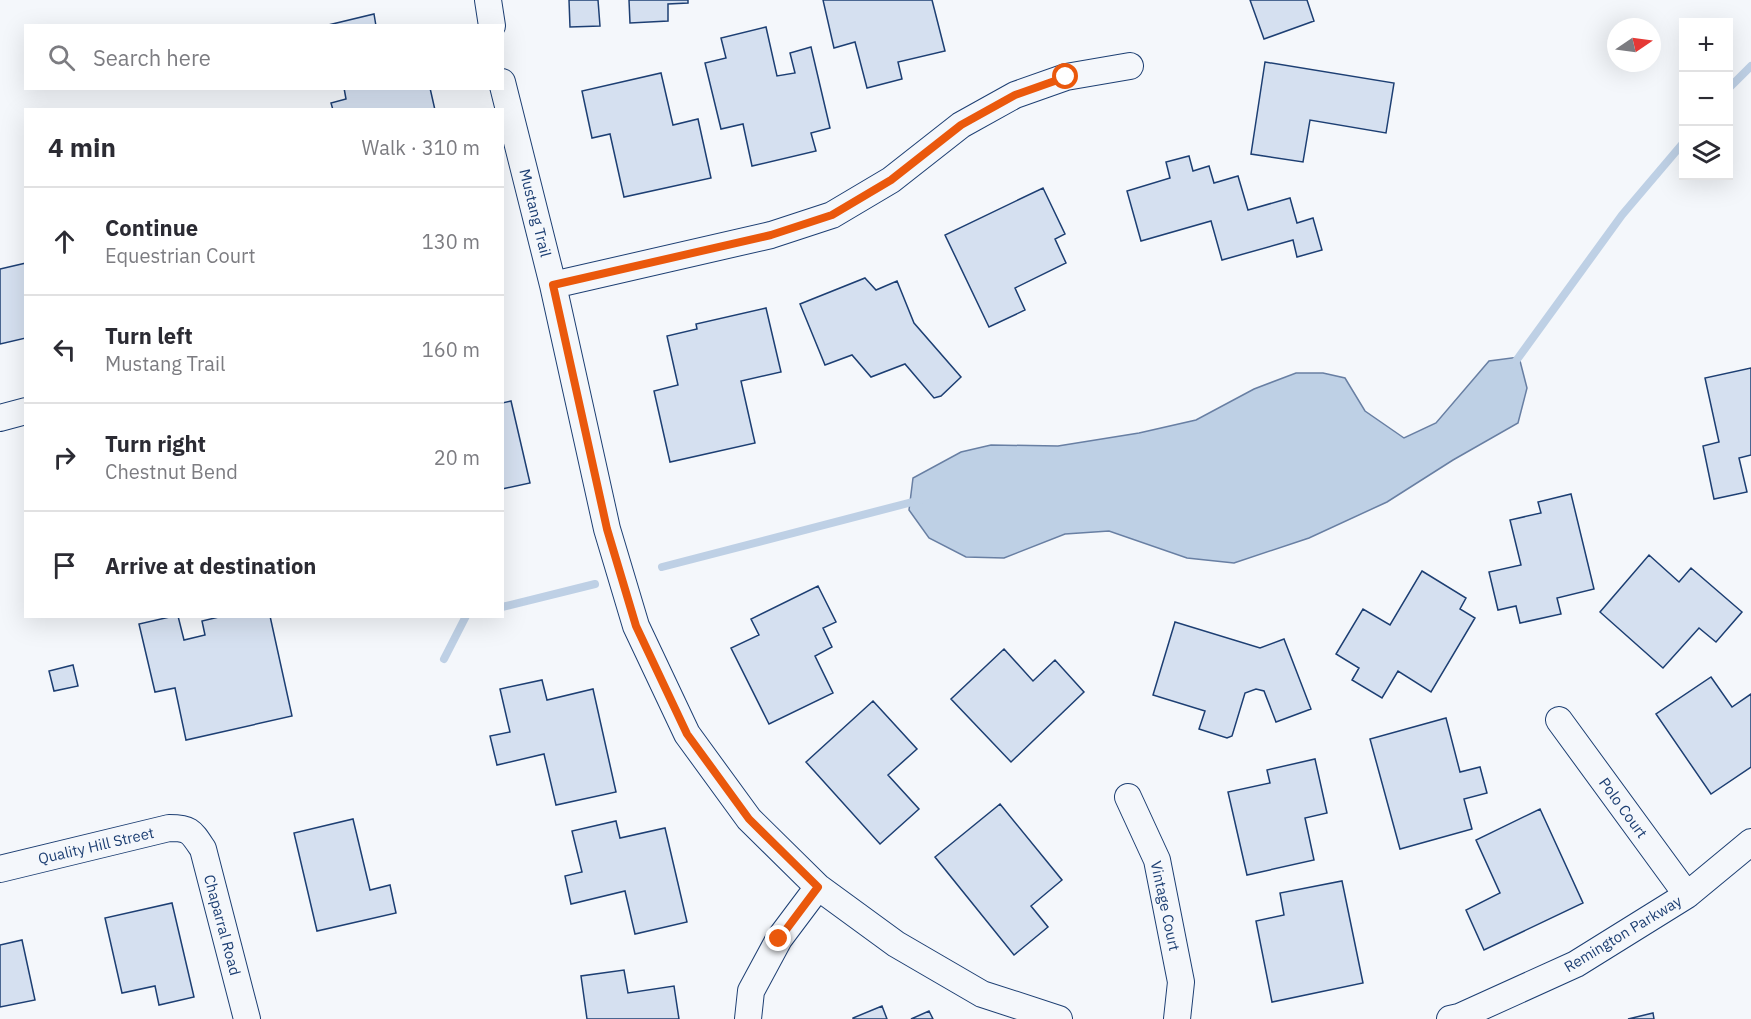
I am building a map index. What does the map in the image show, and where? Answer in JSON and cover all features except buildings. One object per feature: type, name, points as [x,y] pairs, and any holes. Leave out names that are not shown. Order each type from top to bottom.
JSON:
[{"type":"street","points":[[489,0],[492,24]]},
{"type":"street","points":[[553,285],[771,235],[832,215],[891,180],[961,125],[1015,95],[1066,77],[1130,66]]},
{"type":"street","name":"Mustang Trail","points":[[504,90],[553,285],[607,529],[636,626],[687,734],[749,819],[818,887]]},
{"type":"street","points":[[0,418],[24,412]]},
{"type":"street","name":"Polo Court","points":[[1559,720],[1687,895]]},
{"type":"street","name":"Vintage Court","points":[[1128,797],[1158,860],[1181,982],[1177,1019]]},
{"type":"street","name":"Quality Hill Street","points":[[0,869],[169,828],[185,828],[192,833]]},
{"type":"street","name":"Chaparral Road","points":[[192,833],[203,849],[247,1019]]},
{"type":"street","name":"Remington Parkway","points":[[1450,1019],[1576,964],[1687,895],[1751,842]]},
{"type":"street","points":[[748,1019],[751,991],[779,939],[818,887],[896,944],[982,993],[1059,1019]]},
{"type":"water","points":[[1519,357],[1527,388],[1518,423],[1453,460],[1387,502],[1309,538],[1234,563],[1187,558],[1109,531],[1065,534],[1004,558],[966,557],[929,538],[909,510],[913,478],[961,452],[991,445],[1058,446],[1139,433],[1196,420],[1254,389],[1296,373],[1323,373],[1345,378],[1365,411],[1404,438],[1436,423],[1489,361]]},
{"type":"waterway","points":[[1733,84],[1751,66]]},
{"type":"waterway","points":[[1513,365],[1622,215],[1679,148]]},
{"type":"waterway","points":[[662,567],[920,500]]},
{"type":"waterway","points":[[504,607],[595,584]]},
{"type":"waterway","points":[[444,659],[465,618]]},
{"type":"route","points":[[779,939],[818,887],[749,819],[687,734],[636,626],[607,529],[553,285],[771,235],[832,215],[891,180],[961,125],[1015,95],[1066,77]]}]
